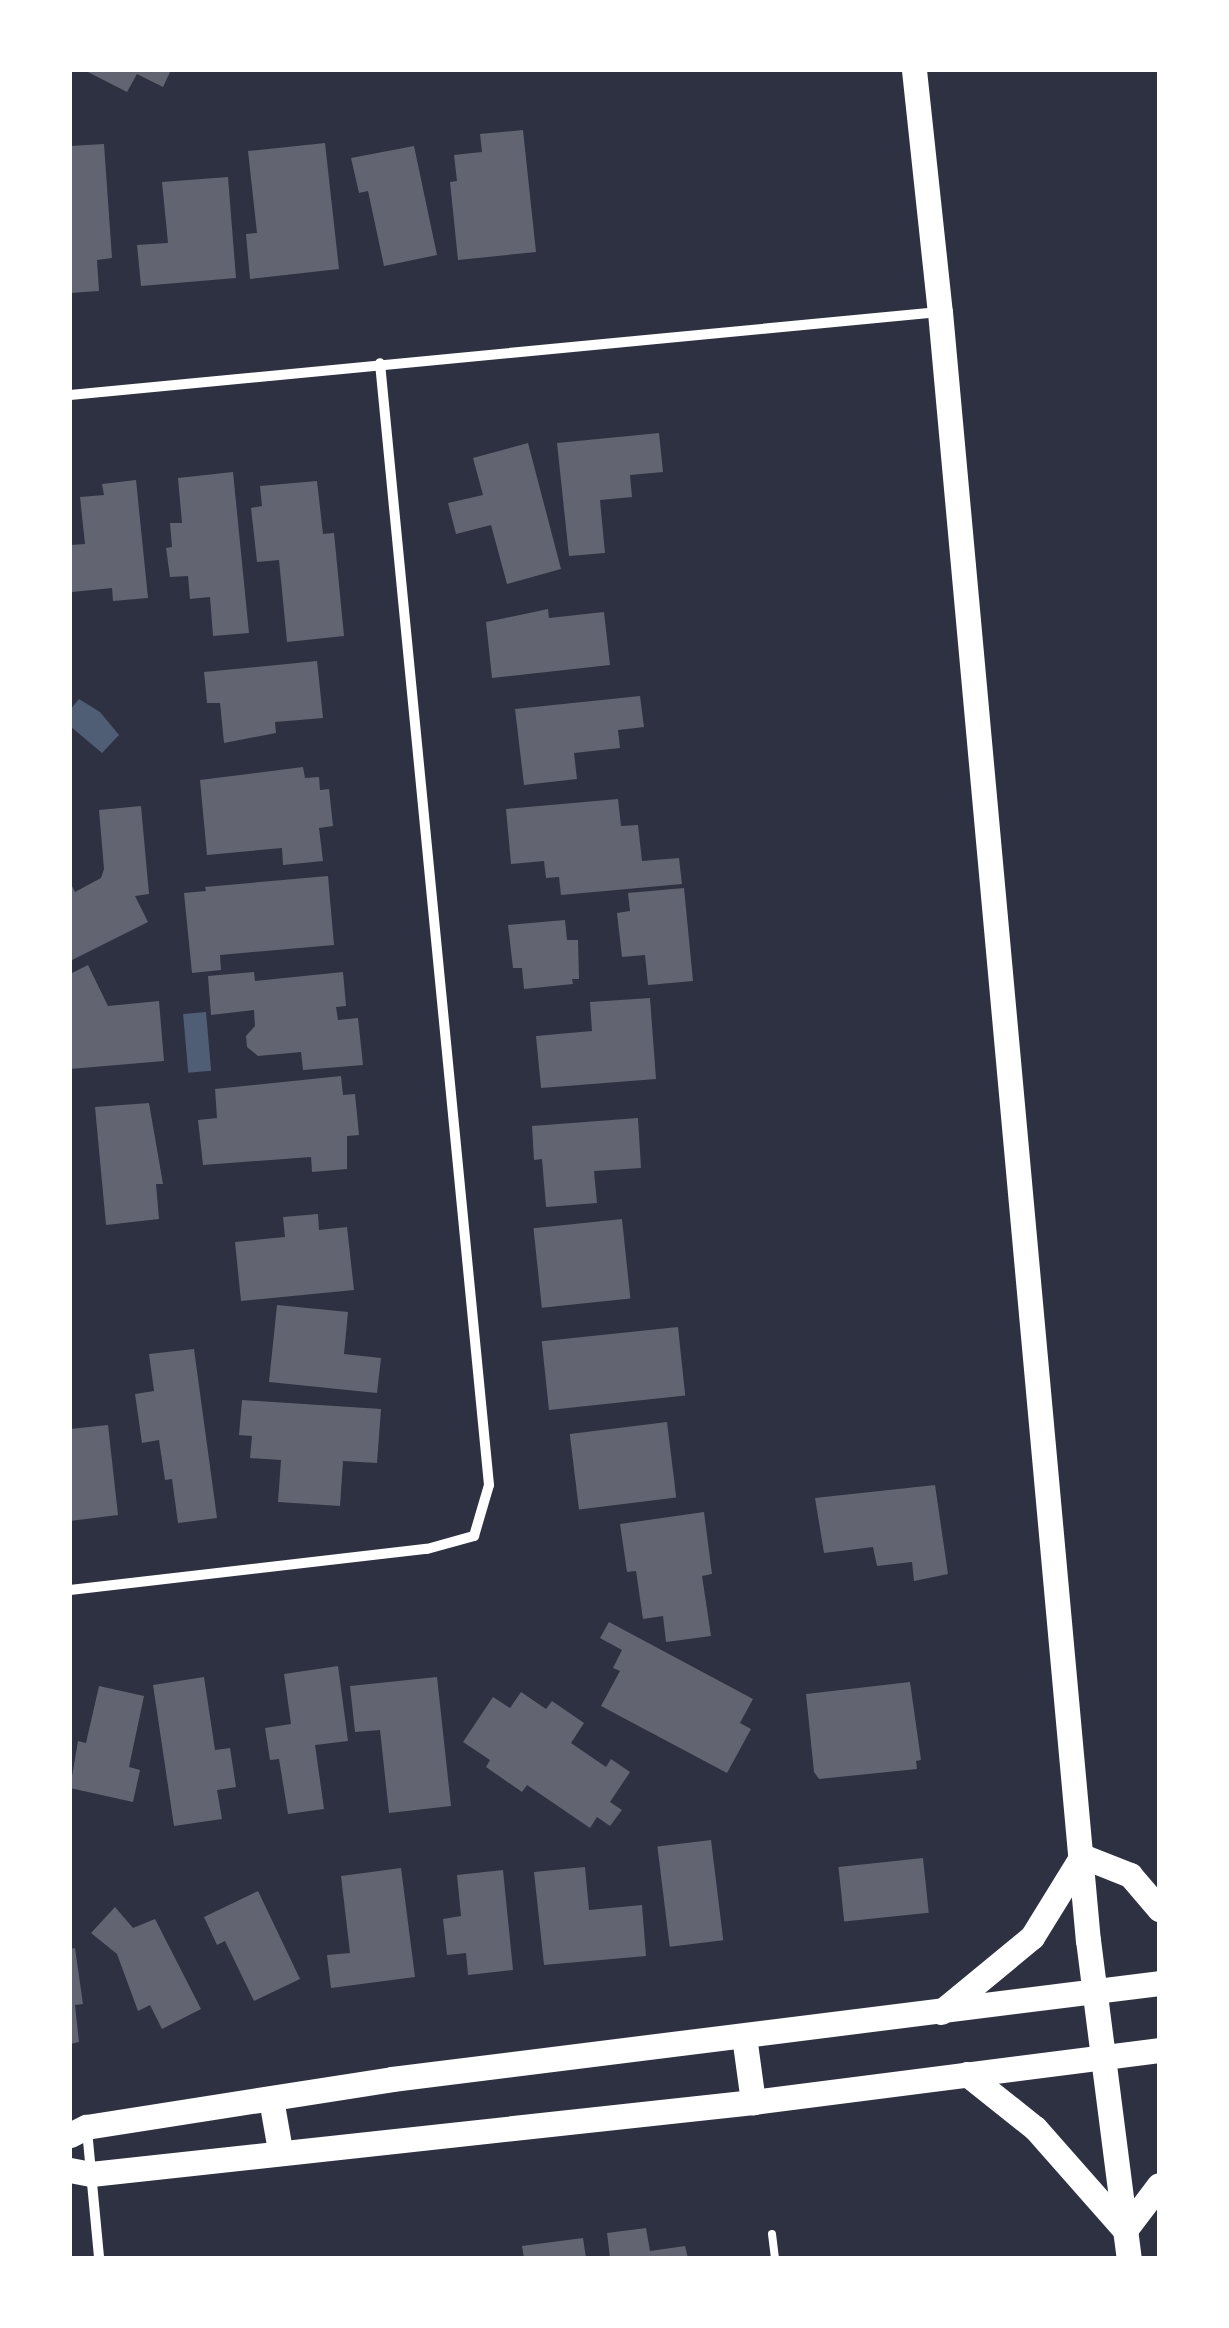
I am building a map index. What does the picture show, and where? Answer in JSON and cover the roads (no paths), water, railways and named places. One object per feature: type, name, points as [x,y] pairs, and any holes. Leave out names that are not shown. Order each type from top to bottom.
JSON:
[{"type":"main road","points":[[914,70],[940,312],[1094,1991],[1129,2258]]},
{"type":"main road","points":[[1082,1856],[1130,1875],[1159,1909]]},
{"type":"main road","points":[[941,2012],[1032,1936],[1082,1856]]},
{"type":"main road","points":[[78,2131],[271,2099],[1159,1983]]},
{"type":"main road","points":[[744,2036],[753,2102]]},
{"type":"main road","points":[[80,2172],[753,2102],[1159,2050]]},
{"type":"main road","points":[[966,2074],[1035,2128],[1125,2230]]},
{"type":"main road","points":[[271,2099],[280,2150]]},
{"type":"main road","points":[[1125,2230],[1159,2185]]},
{"type":"street","points":[[70,395],[940,312]]},
{"type":"street","points":[[70,1590],[427,1550],[474,1536],[489,1485],[380,363]]},
{"type":"street","points":[[78,2131],[80,2172],[100,2258]]},
{"type":"lane","points":[[772,2234],[776,2258]]},
{"type":"water","points":[[79,699],[100,712],[119,735],[102,753],[70,726],[70,710]]},
{"type":"water","points":[[206,1012],[211,1071],[188,1073],[183,1014]]}]
